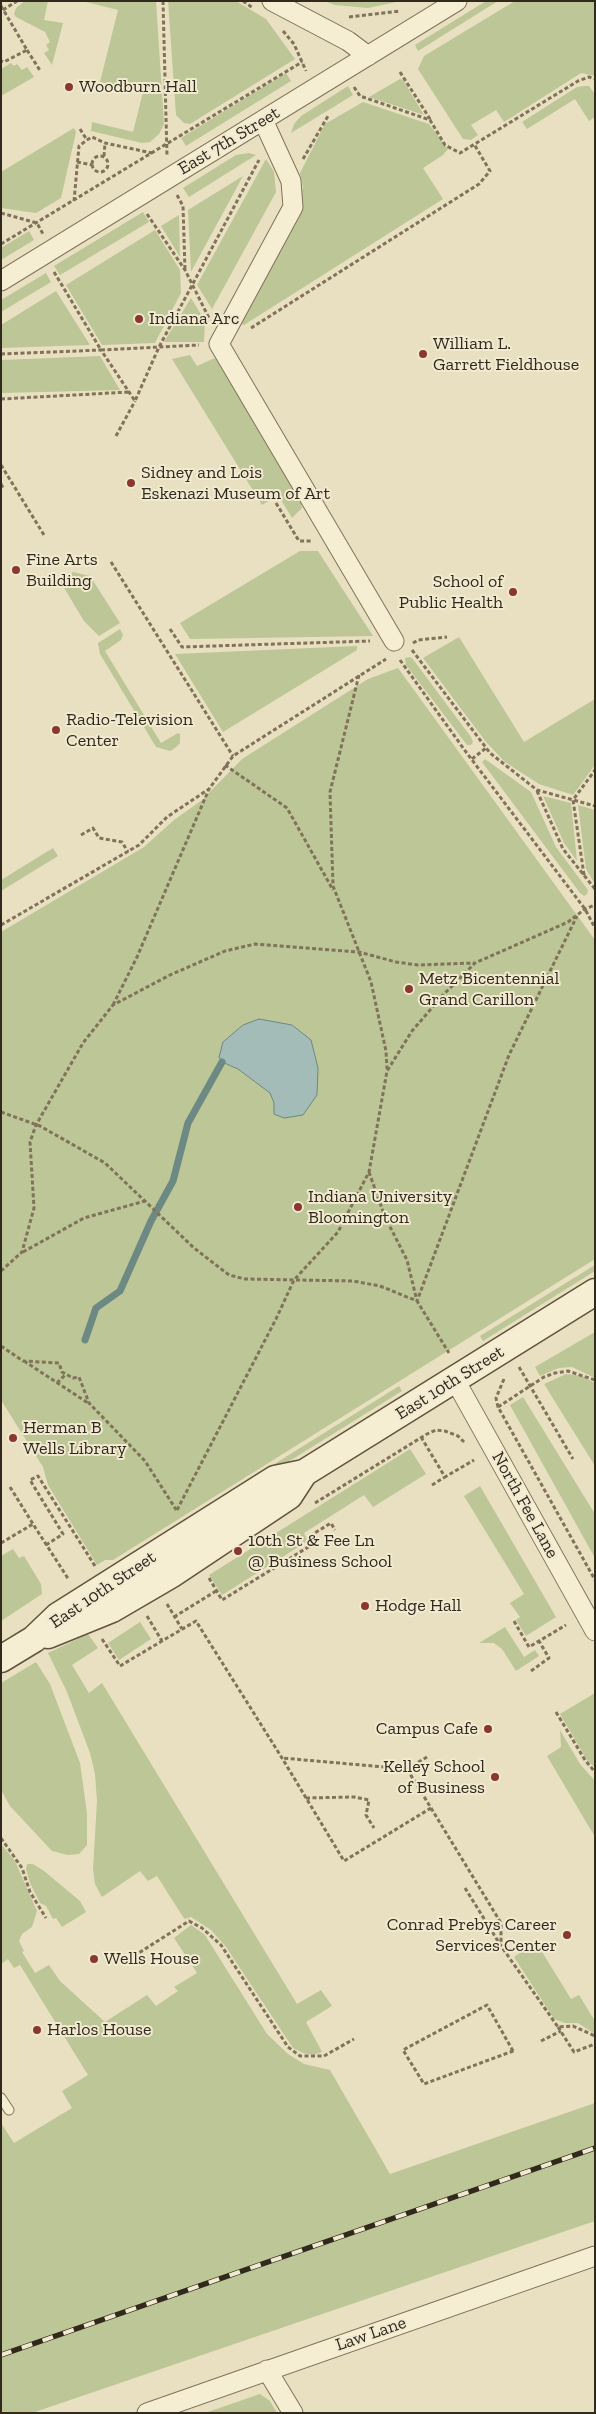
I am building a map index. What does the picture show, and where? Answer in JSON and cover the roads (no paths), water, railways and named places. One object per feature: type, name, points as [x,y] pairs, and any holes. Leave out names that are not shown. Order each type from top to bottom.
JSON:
[{"type":"street","name":"East 7th Street","points":[[1,281],[457,1]]},
{"type":"street","points":[[266,7],[348,41],[368,56]]},
{"type":"street","points":[[264,120],[290,181],[293,207],[219,344],[393,650]]},
{"type":"street","name":"East 10th Street","points":[[1,1660],[34,1639],[58,1616],[275,1479],[304,1473],[595,1292]]},
{"type":"street","name":"North Fee Lane","points":[[455,1380],[595,1631]]},
{"type":"street","name":"Law Lane","points":[[147,2413],[176,2408],[267,2370],[595,2256]]},
{"type":"street","points":[[267,2370],[293,2413]]},
{"type":"lane","points":[[1,2098],[8,2110]]},
{"type":"water","points":[[259,1019],[292,1025],[311,1040],[318,1068],[317,1095],[303,1115],[284,1118],[274,1114],[274,1103],[270,1093],[238,1069],[222,1062],[219,1057],[223,1042],[243,1025]]},
{"type":"waterway","points":[[85,1340],[96,1308],[120,1291],[151,1221],[173,1181],[188,1123],[222,1062]]},
{"type":"railway","points":[[1,2355],[595,2148]]},
{"type":"place","name":"Woodburn Hall","points":[[69,87]]},
{"type":"place","name":"Indiana Arc","points":[[139,319]]},
{"type":"place","name":"William L. Garrett Fieldhouse","points":[[423,354]]},
{"type":"place","name":"Sidney and Lois Eskenazi Museum of Art","points":[[131,483]]},
{"type":"place","name":"Fine Arts Building","points":[[16,570]]},
{"type":"place","name":"School of Public Health","points":[[513,592]]},
{"type":"place","name":"Radio-Television Center","points":[[56,730]]},
{"type":"place","name":"Metz Bicentennial Grand Carillon","points":[[409,989]]},
{"type":"place","name":"Indiana University Bloomington","points":[[298,1207]]},
{"type":"place","name":"Herman B Wells Library","points":[[13,1438]]},
{"type":"place","name":"10th St & Fee Ln @ Business School","points":[[238,1551]]},
{"type":"place","name":"Hodge Hall","points":[[365,1606]]},
{"type":"place","name":"Campus Cafe","points":[[488,1729]]},
{"type":"place","name":"Kelley School of Business","points":[[495,1777]]},
{"type":"place","name":"Conrad Prebys Career Services Center","points":[[567,1935]]},
{"type":"place","name":"Wells House","points":[[94,1959]]},
{"type":"place","name":"Harlos House","points":[[37,2030]]}]
